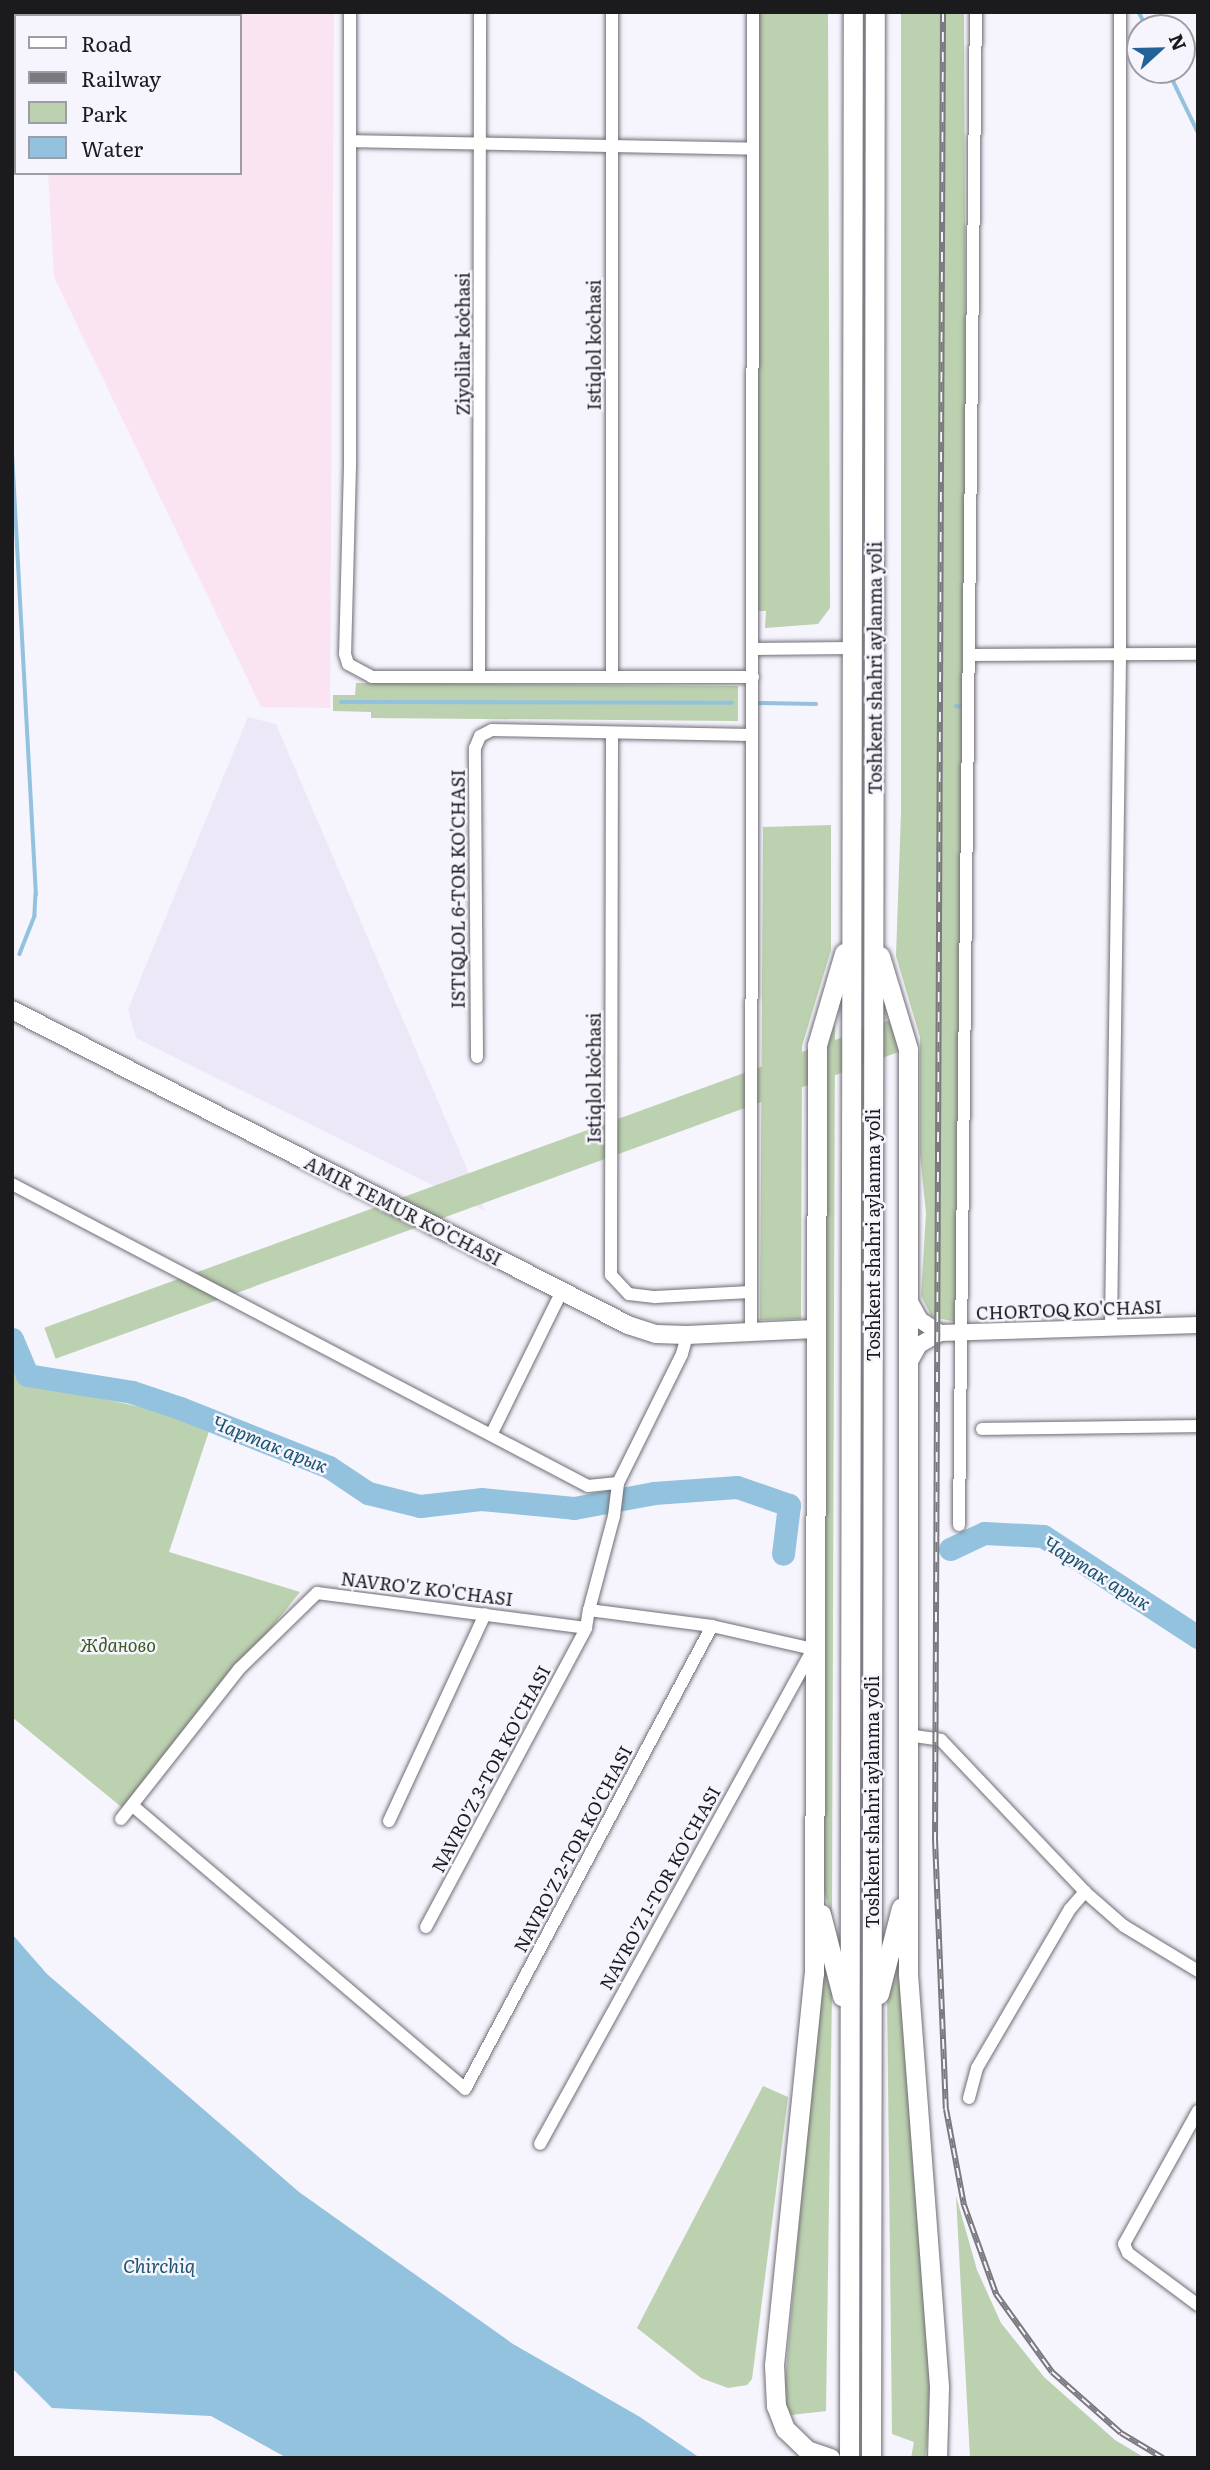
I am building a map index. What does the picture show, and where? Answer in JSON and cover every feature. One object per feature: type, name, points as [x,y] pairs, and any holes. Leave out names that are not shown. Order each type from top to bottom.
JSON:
[{"type":"highway","name":"Toshkent shahri aylanma yoʻli","points":[[849,2458],[853,12]]},
{"type":"highway","name":"Toshkent shahri aylanma yoʻli","points":[[871,2458],[875,12]]},
{"type":"highway","points":[[852,648],[864,642],[876,648]]},
{"type":"highway","points":[[830,2458],[807,2450],[785,2429],[774,2386],[776,2322],[813,1997],[817,1045],[851,931]]},
{"type":"highway","points":[[874,935],[908,1049],[908,1974],[940,2409],[937,2458]]},
{"type":"highway","points":[[813,1882],[849,2024]]},
{"type":"highway","points":[[872,2021],[907,1883]]},
{"type":"main road","name":"AMIR TEMUR KO'CHASI","points":[[12,1010],[561,1293],[638,1329],[687,1335],[814,1329]]},
{"type":"street","points":[[349,12],[345,654],[355,671],[372,677],[752,677]]},
{"type":"street","name":"Ziyolilar koʻchasi","points":[[479,677],[480,12]]},
{"type":"street","name":"Istiqlol koʻchasi","points":[[611,677],[612,12]]},
{"type":"street","points":[[751,1333],[753,12]]},
{"type":"street","points":[[960,1525],[972,655],[976,12]]},
{"type":"street","points":[[1111,1328],[1120,656],[1120,12]]},
{"type":"street","points":[[350,141],[481,146],[751,149]]},
{"type":"street","points":[[752,649],[852,648]]},
{"type":"street","points":[[972,655],[1198,654]]},
{"type":"street","name":"ISTIQLOL 6-TOR KO'CHASI","points":[[477,1057],[475,748],[480,736],[492,730],[612,733]]},
{"type":"street","points":[[612,733],[751,735]]},
{"type":"street","name":"Istiqlol koʻchasi","points":[[612,733],[611,1275],[629,1294],[656,1297],[750,1292]]},
{"type":"street","points":[[12,1184],[492,1433],[588,1486],[617,1486]]},
{"type":"street","points":[[907,1292],[915,1314],[940,1333],[914,1350],[907,1371]]},
{"type":"street","points":[[492,1433],[561,1293]]},
{"type":"street","name":"CHORTOQ KO'CHASI","points":[[940,1333],[1198,1325]]},
{"type":"street","points":[[586,1628],[614,1516],[617,1486],[682,1354],[687,1335]]},
{"type":"street","points":[[982,1429],[1198,1426]]},
{"type":"street","name":"NAVRO'Z KO'CHASI","points":[[121,1819],[239,1669],[310,1596],[333,1594],[586,1628]]},
{"type":"street","points":[[589,1610],[712,1626],[813,1650]]},
{"type":"street","points":[[389,1821],[485,1614]]},
{"type":"street","name":"NAVRO'Z 2-TOR KO'CHASI","points":[[133,1806],[465,2089],[712,1626]]},
{"type":"street","name":"NAVRO'Z 3-TOR KO'CHASI","points":[[426,1927],[586,1628]]},
{"type":"street","name":"NAVRO'Z 1-TOR KO'CHASI","points":[[540,2144],[813,1650]]},
{"type":"street","points":[[907,1735],[941,1740],[1085,1892],[1124,1926],[1198,1971]]},
{"type":"street","points":[[969,2098],[977,2068],[1070,1909],[1085,1892]]},
{"type":"street","points":[[1198,2111],[1124,2244],[1129,2253],[1198,2305]]},
{"type":"shaded area","points":[[39,12],[334,12],[330,708],[261,707],[54,277],[48,175],[242,175],[242,14]]},
{"type":"shaded area","points":[[248,717],[276,724],[485,1211],[136,1038],[128,1009]]},
{"type":"green space","points":[[758,12],[828,12],[830,608],[818,624],[765,628],[766,611],[757,611]]},
{"type":"green space","points":[[901,12],[964,12],[967,654],[957,1322],[932,1317],[921,1296],[926,1213],[920,1154],[920,1037],[896,956],[901,812]]},
{"type":"green space","points":[[356,683],[738,686],[738,721],[371,718],[371,712],[333,711],[333,695],[355,695]]},
{"type":"green space","points":[[831,825],[831,950],[802,1046],[801,1319],[760,1320],[763,827]]},
{"type":"green space","points":[[890,1020],[901,1051],[56,1359],[44,1328]]},
{"type":"green space","points":[[835,1024],[832,1916],[821,1883],[826,1046]]},
{"type":"green space","name":"Жданово","points":[[12,1355],[23,1382],[212,1422],[169,1552],[300,1592],[125,1810],[12,1717]]},
{"type":"green space","points":[[823,1955],[832,1993],[826,2411],[791,2415],[785,2405],[785,2382]]},
{"type":"green space","points":[[900,1956],[933,2386],[925,2458],[911,2458],[914,2442],[892,2434],[887,1992]]},
{"type":"green space","points":[[763,2086],[788,2097],[752,2379],[747,2385],[728,2388],[701,2378],[637,2328]]},
{"type":"green space","points":[[956,2196],[977,2270],[1001,2323],[1044,2377],[1115,2440],[1145,2458],[970,2458]]},
{"type":"water","name":"Chirchiq","points":[[12,1934],[47,1974],[299,2192],[513,2344],[640,2417],[700,2458],[287,2458],[211,2416],[52,2408],[12,2368]]},
{"type":"waterway","points":[[1175,84],[1198,132]]},
{"type":"waterway","points":[[12,444],[36,894],[35,916],[20,954]]},
{"type":"waterway","points":[[341,702],[732,703]]},
{"type":"waterway","points":[[757,703],[816,704]]},
{"type":"waterway","points":[[956,706],[963,707]]},
{"type":"waterway","name":"Чартак арык","points":[[12,1339],[27,1375],[132,1392],[180,1408],[329,1467],[368,1493],[420,1506],[481,1499],[574,1508],[654,1493],[737,1487],[789,1505],[783,1554]]},
{"type":"waterway","name":"Чартак арык","points":[[950,1549],[984,1533],[1043,1536],[1198,1637]]},
{"type":"railway","points":[[943,12],[935,1839],[946,2109],[964,2205],[996,2294],[1052,2372],[1121,2433],[1163,2458]]}]
